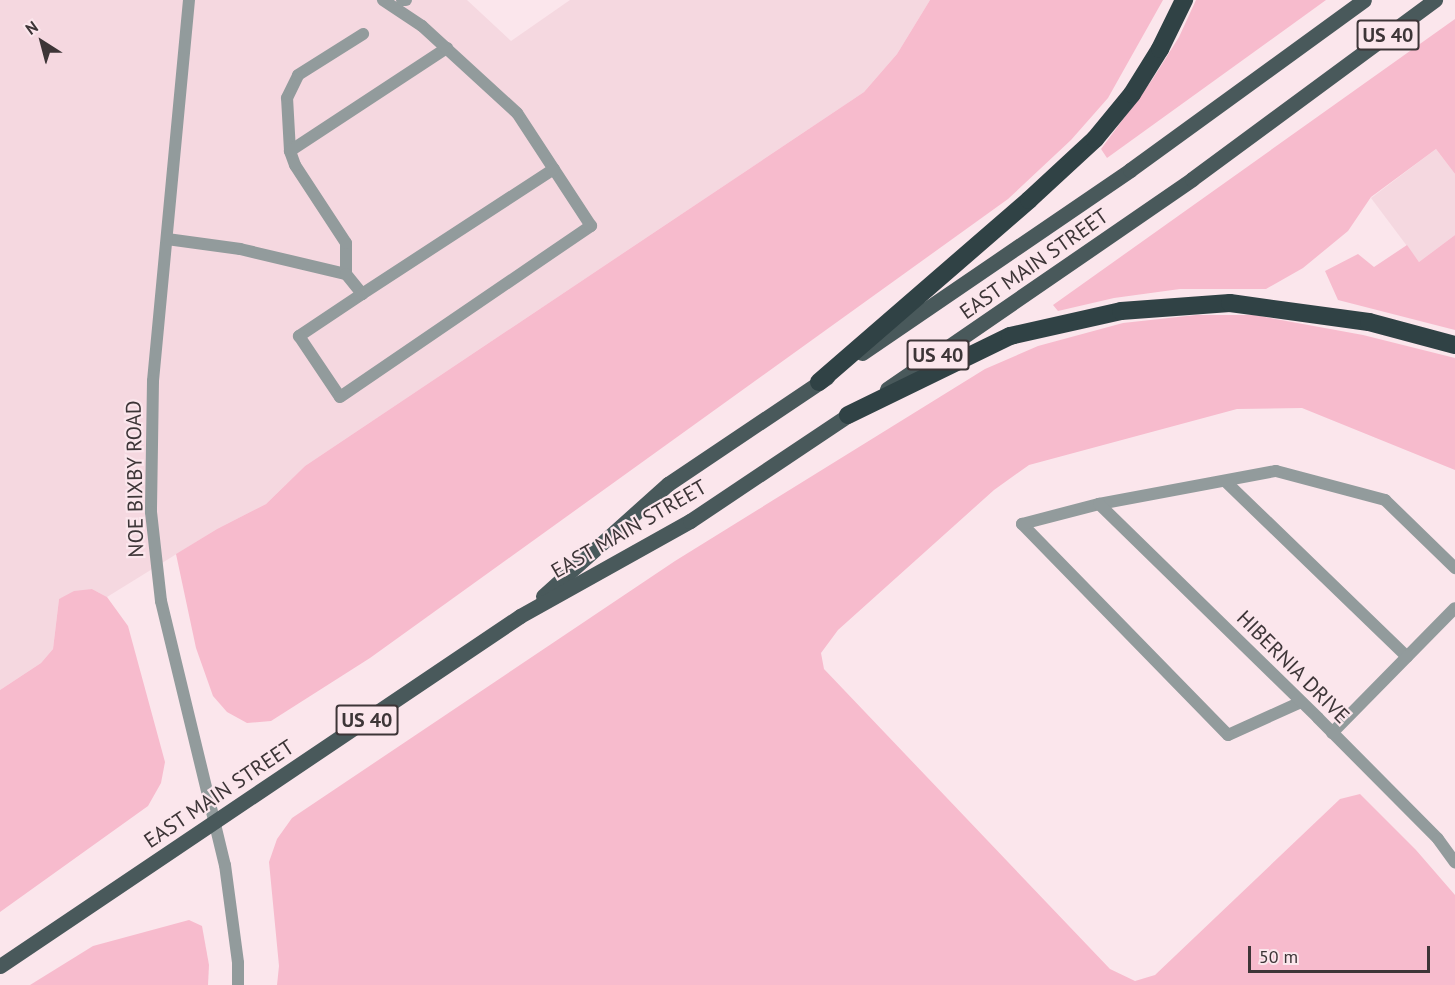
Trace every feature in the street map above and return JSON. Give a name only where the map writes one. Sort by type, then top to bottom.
[{"type":"highway","points":[[819,382],[1029,200],[1095,139],[1132,94],[1160,49],[1184,0]]},
{"type":"highway","points":[[848,415],[1010,336],[1121,311],[1230,303],[1369,322],[1455,345]]},
{"type":"main road","name":"EAST MAIN STREET","points":[[520,616],[668,484],[1130,170],[1365,0]]},
{"type":"main road","name":"EAST MAIN STREET","points":[[0,966],[520,616],[690,521],[1021,299],[1182,186],[1435,0]]},
{"type":"street","name":"NOE BIXBY ROAD","points":[[189,0],[153,381],[151,512],[161,601],[225,865],[231,900],[238,985]]},
{"type":"street","points":[[383,0],[422,26],[517,112],[554,169],[591,226],[340,397],[299,336],[554,169]]},
{"type":"street","points":[[346,274],[346,243],[295,165],[290,151],[287,98],[298,75],[363,34]]},
{"type":"street","points":[[290,151],[447,48]]},
{"type":"street","points":[[167,239],[240,249],[346,274],[362,294]]},
{"type":"street","points":[[1301,702],[1228,735],[1022,524],[1099,504],[1276,471],[1385,500],[1455,568]]},
{"type":"street","points":[[1225,481],[1407,657]]},
{"type":"street","name":"HIBERNIA DRIVE","points":[[1099,504],[1438,839],[1455,862]]},
{"type":"street","points":[[1332,733],[1455,608]]},
{"type":"shaded area","points":[[0,0],[467,0],[511,41],[570,0],[930,0],[897,54],[864,92],[305,466],[266,504],[217,529],[107,597],[92,589],[59,599],[53,649],[41,663],[0,690]]},
{"type":"shaded area","points":[[930,0],[1163,0],[1108,98],[1071,140],[1008,199],[370,658],[271,721],[247,723],[227,712],[213,696],[196,648],[176,554],[217,529],[266,504],[305,466],[864,92],[897,54]]},
{"type":"shaded area","points":[[1196,0],[1326,0],[1107,158],[1101,149],[1152,80],[1179,37]]},
{"type":"shaded area","points":[[1455,19],[1455,174],[1436,149],[1371,197],[1348,231],[1303,268],[1266,289],[1180,289],[1114,298],[1058,311],[1053,305]]},
{"type":"shaded area","points":[[1436,149],[1455,174],[1455,235],[1419,262],[1371,198]]},
{"type":"shaded area","points":[[1455,235],[1455,330],[1338,300],[1325,271],[1358,254],[1374,267],[1407,245],[1419,262]]},
{"type":"shaded area","points":[[1196,315],[1254,315],[1363,335],[1455,358],[1455,470],[1302,408],[1237,409],[1029,465],[994,490],[838,630],[821,653],[824,669],[1110,969],[1135,981],[1155,975],[1340,799],[1360,794],[1416,850],[1455,895],[1455,985],[277,985],[279,966],[269,862],[277,839],[292,818],[675,561],[985,369],[1038,346],[1123,323]]},
{"type":"shaded area","points":[[92,589],[107,597],[128,626],[165,762],[161,783],[148,806],[0,912],[0,690],[41,663],[53,649],[59,599],[74,591]]},
{"type":"shaded area","points":[[189,920],[202,926],[209,965],[208,985],[30,985],[93,946]]}]
